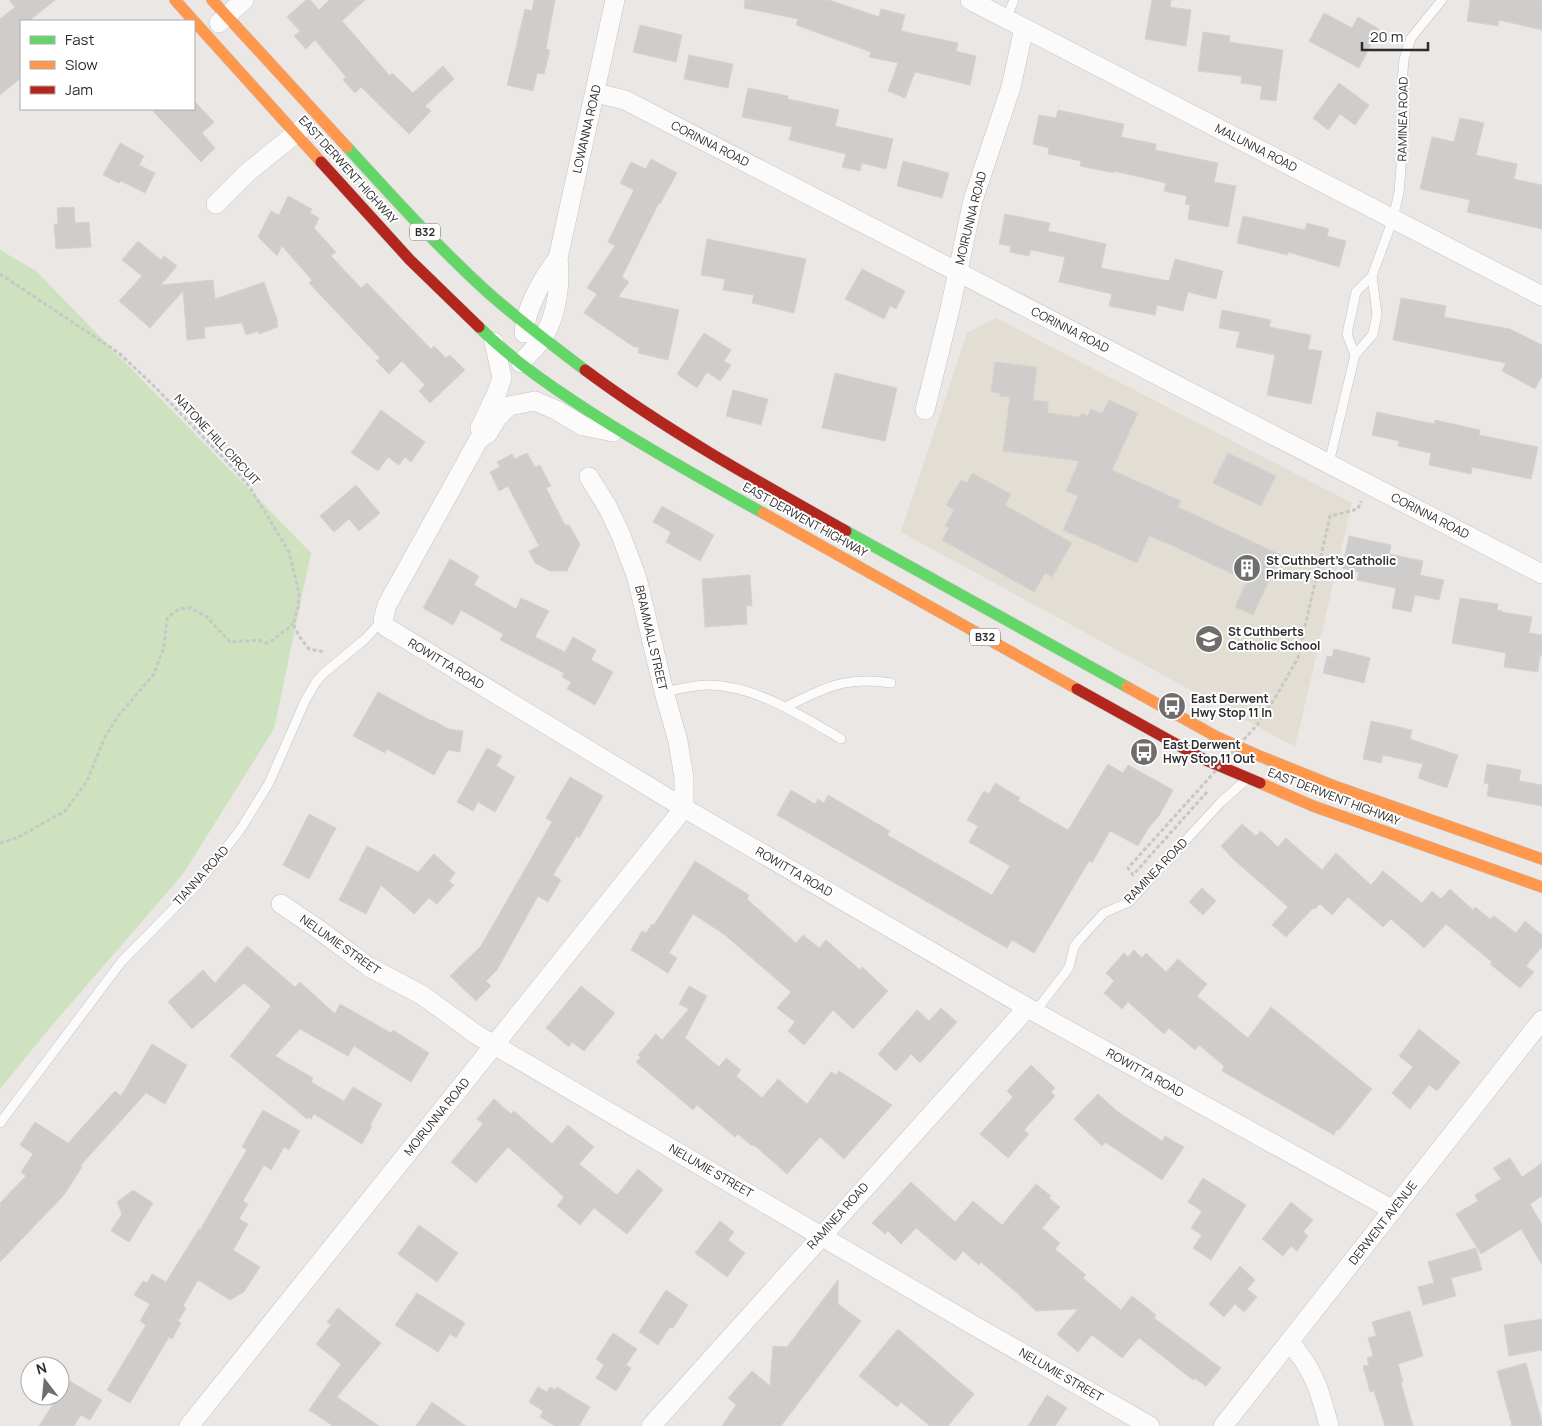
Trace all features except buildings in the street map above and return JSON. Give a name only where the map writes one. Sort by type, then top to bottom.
[{"type":"main road","name":"EAST DERWENT HIGHWAY","points":[[176,0],[194,20]]},
{"type":"main road","name":"EAST DERWENT HIGHWAY","points":[[212,0],[430,237],[485,290],[587,372],[667,426],[748,476],[1208,733],[1268,761],[1326,784],[1542,859]]},
{"type":"main road","name":"EAST DERWENT HIGHWAY","points":[[195,22],[410,260],[494,342],[556,390],[626,435],[1203,759],[1313,806],[1542,887]]},
{"type":"street","points":[[206,34],[244,0]]},
{"type":"street","name":"LOWANNA ROAD","points":[[521,363],[543,338],[551,323],[560,275],[558,258],[579,158],[596,93],[615,0]]},
{"type":"street","name":"MALUNNA ROAD","points":[[970,0],[1542,296]]},
{"type":"street","name":"MOIRUNNA ROAD","points":[[925,410],[973,200],[1010,87],[1024,28]]},
{"type":"street","name":"CORINNA ROAD","points":[[596,93],[625,100],[1542,574]]},
{"type":"street","points":[[216,204],[248,174],[317,116]]},
{"type":"street","name":"LOWANNA ROAD","points":[[521,363],[524,323],[543,278],[558,258]]},
{"type":"street","points":[[479,439],[479,430],[502,378],[494,342]]},
{"type":"street","points":[[383,620],[387,605],[479,439],[488,433],[509,406],[535,401],[556,410],[583,426],[626,435]]},
{"type":"street","name":"BRAMMALL STREET","points":[[589,477],[607,506],[629,555],[645,609],[682,761],[684,808]]},
{"type":"street","name":"ROWITTA ROAD","points":[[383,620],[386,627],[684,808],[1031,1010],[1393,1210]]},
{"type":"street","name":"MOIRUNNA ROAD","points":[[189,1426],[684,808]]},
{"type":"street","name":"NELUMIE STREET","points":[[280,904],[318,929],[369,967],[422,995],[462,1025],[820,1236],[1150,1426]]},
{"type":"street","name":"RAMINEA ROAD","points":[[651,1426],[820,1236],[1031,1010]]},
{"type":"street","name":"DERWENT AVENUE","points":[[1223,1426],[1542,1020]]},
{"type":"street","points":[[1290,1342],[1302,1356],[1312,1373],[1329,1426]]},
{"type":"lane","points":[[1006,19],[1014,0]]},
{"type":"lane","name":"RAMINEA ROAD","points":[[1355,355],[1347,334],[1356,292],[1372,276],[1393,219],[1400,192],[1403,157],[1404,120],[1402,84],[1404,59],[1411,38],[1442,0]]},
{"type":"lane","name":"RAMINEA ROAD","points":[[1330,463],[1355,355],[1373,334],[1377,314],[1372,276]]},
{"type":"lane","name":"TIANNA ROAD","points":[[0,1123],[122,961],[197,885],[240,830],[269,782],[311,689],[324,673],[365,639],[383,620]]},
{"type":"lane","points":[[786,707],[832,685],[865,680],[892,684]]},
{"type":"lane","points":[[664,692],[712,685],[743,691],[786,707],[841,739]]},
{"type":"lane","name":"RAMINEA ROAD","points":[[1031,1010],[1065,973],[1069,967],[1074,947],[1104,913],[1129,902],[1221,802],[1248,779]]},
{"type":"path","name":"NATONE HILL CIRCUIT","points":[[0,274],[118,353],[156,388],[236,471],[251,489],[290,552],[299,593],[298,608],[292,624]]},
{"type":"path","points":[[1207,792],[1133,874],[1128,868],[1258,725],[1275,698],[1298,658],[1330,516],[1358,509],[1368,484]]},
{"type":"path","points":[[0,843],[24,835],[65,811],[78,795],[87,781],[105,736],[118,716],[154,674],[164,648],[166,619],[173,612],[179,609],[190,608],[206,616],[230,642],[259,640],[266,643],[273,640],[292,624],[309,650],[326,652],[343,658]]},
{"type":"shaded area","name":"St Cuthberts Catholic School","points":[[996,318],[1352,503],[1295,747],[901,532],[967,333]]},
{"type":"green space","points":[[0,250],[36,271],[311,553],[274,729],[183,874],[49,1029],[0,1089]]},
{"type":"traffic: fast","points":[[347,147],[431,238],[484,289],[521,321],[585,370]]},
{"type":"traffic: fast","points":[[479,327],[521,364],[582,407],[618,430],[763,513]]},
{"type":"traffic: fast","points":[[846,531],[1127,687]]},
{"type":"traffic: slow","points":[[175,0],[193,20]]},
{"type":"traffic: slow","points":[[212,0],[347,147]]},
{"type":"traffic: slow","points":[[195,22],[321,162]]},
{"type":"traffic: slow","points":[[763,513],[1077,689]]},
{"type":"traffic: slow","points":[[1127,687],[1217,737],[1257,755],[1337,787],[1542,859]]},
{"type":"traffic: slow","points":[[1260,783],[1313,806],[1542,887]]},
{"type":"traffic: jam","points":[[321,162],[410,260],[479,327]]},
{"type":"traffic: jam","points":[[585,370],[680,435],[846,531]]},
{"type":"traffic: jam","points":[[1077,689],[1203,759],[1260,783]]},
{"type":"place","name":"St Cuthbert's Catholic Primary School","points":[[1247,568]]},
{"type":"place","name":"St Cuthberts Catholic School","points":[[1209,639]]},
{"type":"place","name":"East Derwent Hwy Stop 11 In","points":[[1172,706]]},
{"type":"place","name":"East Derwent Hwy Stop 11 Out","points":[[1144,752]]}]
